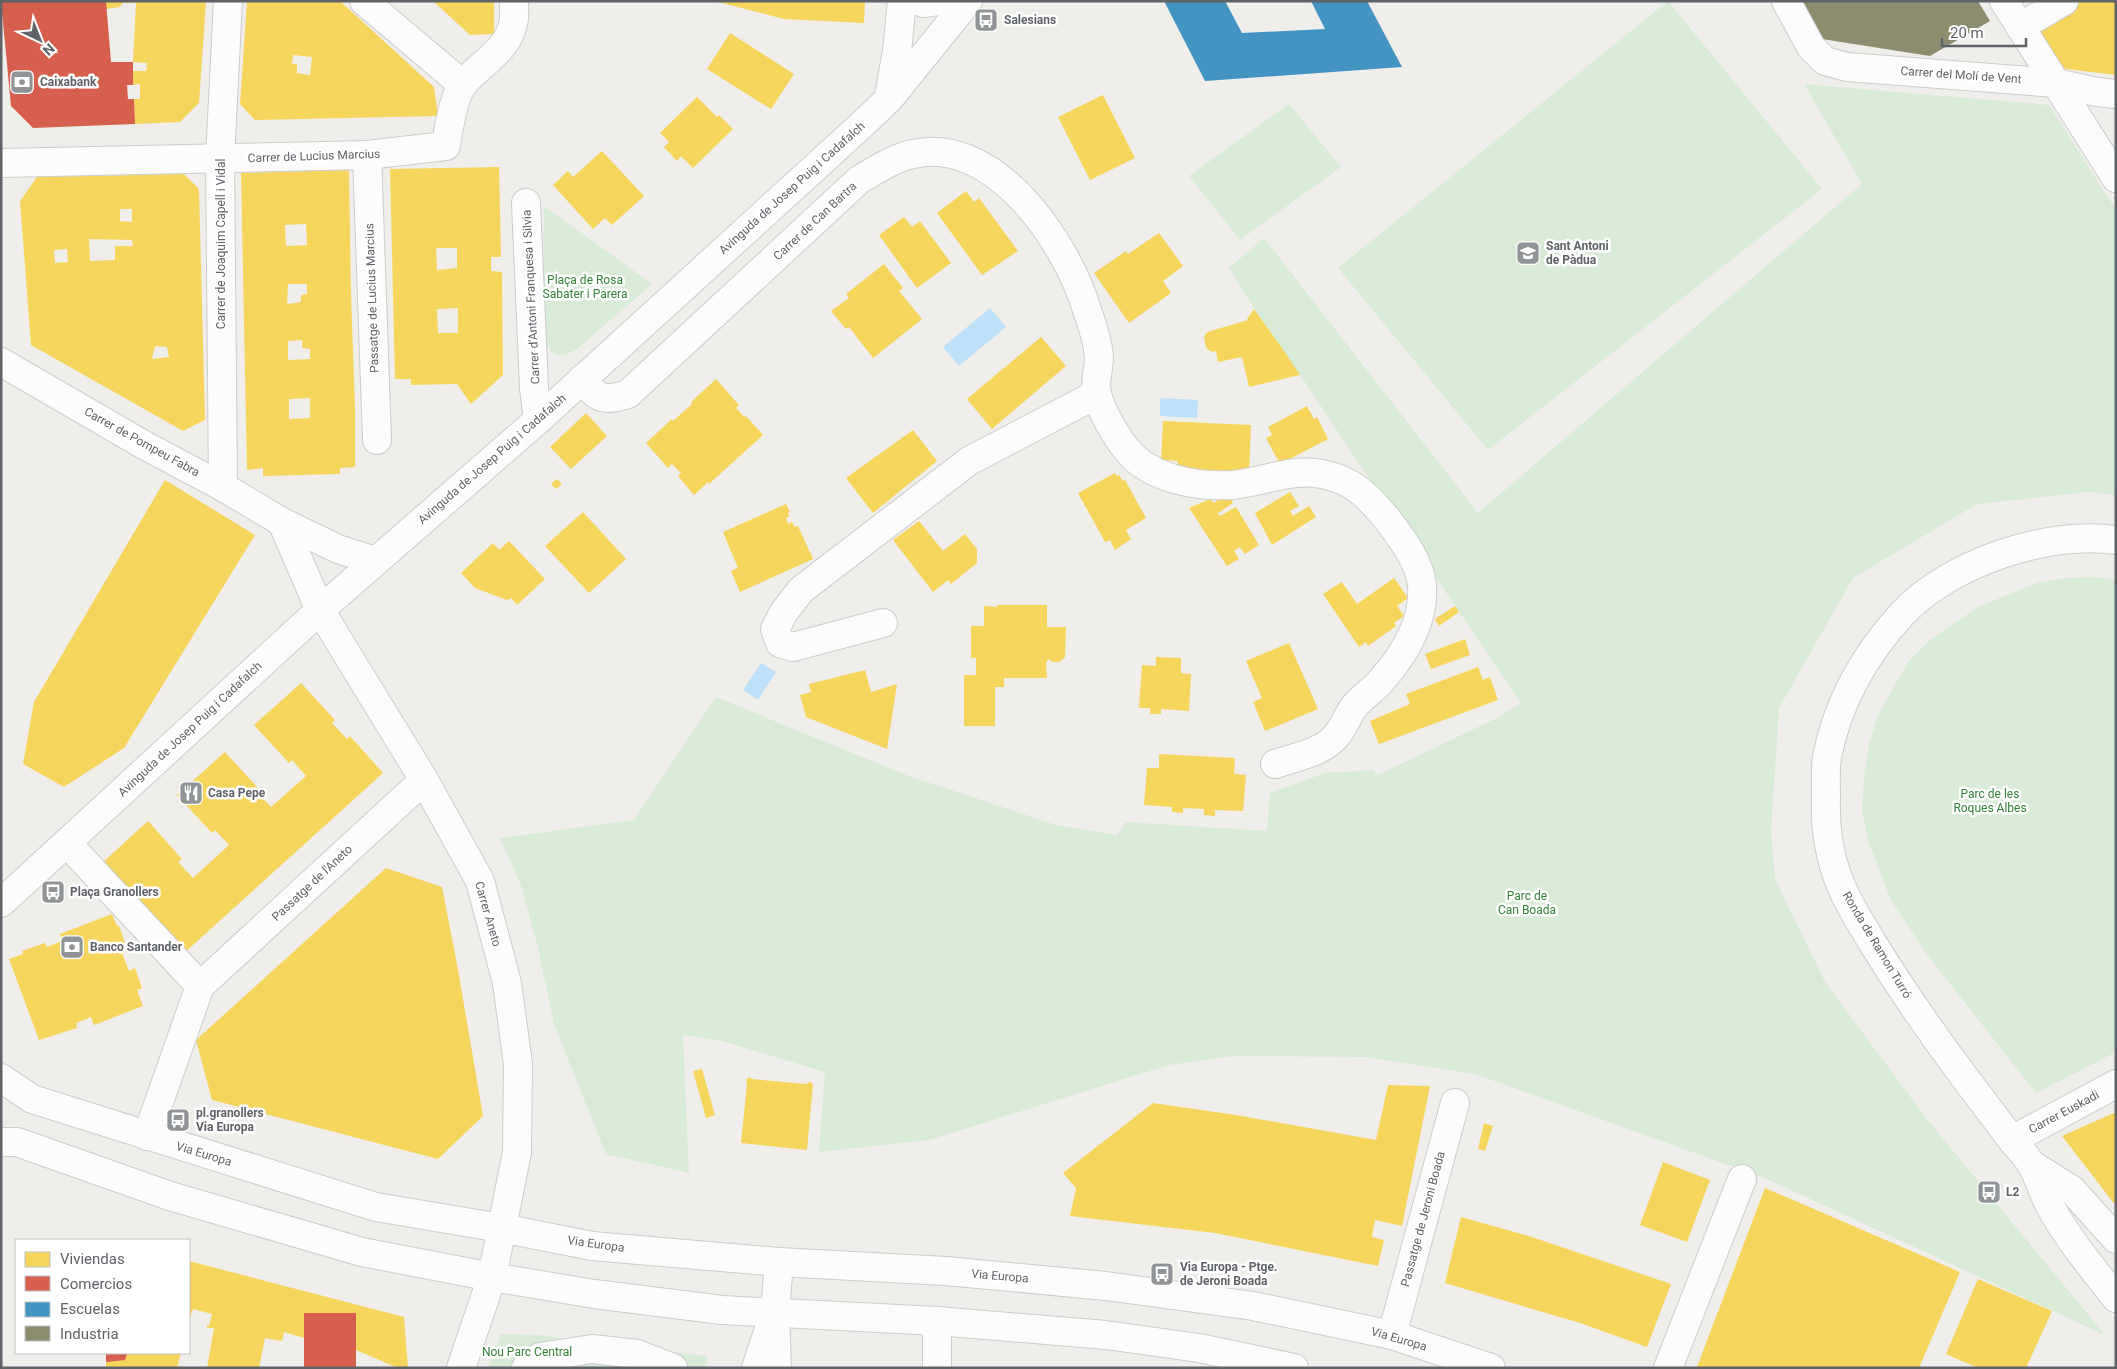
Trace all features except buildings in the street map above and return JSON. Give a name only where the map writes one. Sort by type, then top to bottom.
[{"type":"street","name":"Carrer de Joaquim Capell i Vidal","points":[[223,487],[220,159],[228,1]]},
{"type":"street","points":[[364,1],[462,84],[499,51],[508,38],[514,24],[514,1]]},
{"type":"street","points":[[889,99],[897,52],[902,1]]},
{"type":"street","points":[[919,1],[923,3],[938,1]]},
{"type":"street","name":"Avinguda de Josep Puig i Cadafalch","points":[[1,903],[320,610],[538,420],[889,99],[968,1]]},
{"type":"street","name":"Carrer del Molí de Vent","points":[[1786,1],[1811,47],[1825,61],[1847,67],[2056,83],[2116,94]]},
{"type":"street","points":[[2004,1],[2116,178]]},
{"type":"street","points":[[2020,26],[2064,1]]},
{"type":"street","name":"Carrer de Lucius Marcius","points":[[1,163],[367,155],[446,146],[450,122],[462,84]]},
{"type":"street","name":"Carrer de Can Bartra","points":[[582,379],[593,393],[612,400],[628,394],[859,180],[889,163],[913,154],[936,152],[964,157],[986,168],[1011,189],[1041,219],[1065,260],[1087,308],[1099,356],[1097,394],[1117,436],[1129,453],[1143,466],[1169,478],[1231,485],[1291,474],[1320,474],[1336,478],[1367,495],[1396,531],[1412,555],[1422,584],[1419,610],[1411,638],[1397,663],[1377,686],[1354,706],[1336,737],[1320,749],[1275,764]]},
{"type":"street","name":"Passatge de Lucius Marcius","points":[[367,155],[377,440]]},
{"type":"street","name":"Carrer d'Antoni Franquesa i Silvia","points":[[526,203],[534,388],[538,420]]},
{"type":"street","name":"Carrer de Pompeu Fabra","points":[[1,362],[144,446],[223,487],[282,522],[338,549],[375,561]]},
{"type":"street","points":[[883,623],[794,647],[780,643],[774,630],[784,612],[801,590],[969,461],[1097,394]]},
{"type":"street","points":[[282,522],[320,610]]},
{"type":"street","name":"Ronda de Ramon Turró","points":[[2116,540],[2080,539],[2028,547],[1958,573],[1934,586],[1906,610],[1880,638],[1861,665],[1835,724],[1826,759],[1825,814],[1829,849],[1840,883],[1852,908],[1910,1002],[2031,1164],[2050,1207],[2076,1247],[2116,1298]]},
{"type":"street","name":"Carrer Aneto","points":[[320,610],[424,780],[480,881],[507,983],[518,1064],[517,1152],[502,1228]]},
{"type":"street","name":"Passatge de l'Aneto","points":[[147,1136],[200,986],[424,780]]},
{"type":"street","points":[[67,843],[200,986]]},
{"type":"street","name":"Via Europa","points":[[1,1078],[32,1099],[376,1207],[502,1228],[592,1246],[779,1262],[946,1271],[1106,1286],[1253,1306],[1392,1335],[1490,1368]]},
{"type":"street","name":"Carrer Euskadi","points":[[2012,1140],[2116,1084]]},
{"type":"street","name":"Passatge de Jeroni Boada","points":[[1392,1335],[1455,1103]]},
{"type":"street","points":[[1,1142],[17,1142],[170,1196],[362,1252],[492,1277],[594,1294],[722,1310],[937,1321],[1106,1335],[1199,1358],[1294,1368]]},
{"type":"street","name":"Ronda de Ramon Turró","points":[[2031,1164],[2072,1190],[2116,1239]]},
{"type":"street","points":[[1668,1368],[1742,1178]]},
{"type":"street","points":[[460,1368],[492,1277],[502,1228]]},
{"type":"street","points":[[777,1368],[775,1313],[779,1262]]},
{"type":"street","points":[[756,1368],[775,1313]]},
{"type":"street","points":[[937,1321],[937,1368]]},
{"type":"street","points":[[526,1368],[540,1357],[592,1349],[637,1354],[673,1368]]},
{"type":"green space","points":[[1668,1],[1822,189],[1488,450],[1338,268]]},
{"type":"green space","name":"Parc de Can Boada","points":[[1804,84],[2049,105],[2116,210],[2116,495],[2089,492],[1977,504],[1853,578],[1779,708],[1771,831],[1775,879],[1825,982],[1926,1118],[2105,1335],[1767,1179],[1475,1074],[1365,1057],[1233,1056],[1169,1065],[929,1140],[819,1152],[825,1072],[722,1041],[683,1035],[689,1173],[606,1154],[554,1024],[538,948],[521,885],[500,838],[634,820],[716,697],[906,775],[1056,825],[1117,835],[1126,822],[1267,831],[1270,793],[1325,773],[1373,770],[1378,775],[1499,717],[1521,703],[1229,268],[1264,238],[1478,513],[1862,184]]},
{"type":"green space","points":[[1289,104],[1341,167],[1240,240],[1189,176]]},
{"type":"green space","name":"Plaça de Rosa Sabater i Parera","points":[[544,206],[652,284],[577,349],[562,355],[556,355],[548,348],[543,326]]},
{"type":"green space","name":"Parc de les Roques Albes","points":[[2096,577],[2116,580],[2116,1052],[2036,1093],[1928,956],[1891,900],[1869,843],[1862,811],[1864,777],[1869,744],[1878,715],[1908,662],[1930,640],[1978,607],[2037,583],[2066,578]]},
{"type":"green space","name":"Nou Parc Central","points":[[501,1334],[537,1335],[707,1356],[707,1368],[488,1368]]},
{"type":"water","points":[[990,308],[1006,327],[959,366],[943,347]]},
{"type":"water","points":[[1160,398],[1198,400],[1197,418],[1160,416]]},
{"type":"water","points":[[761,663],[776,672],[758,700],[743,690]]},
{"type":"place","name":"Salesians","points":[[986,20]]},
{"type":"place","name":"Caixabank","points":[[22,82]]},
{"type":"place","name":"Sant Antoni de Pàdua","points":[[1528,253]]},
{"type":"place","name":"Casa Pepe","points":[[191,793]]},
{"type":"place","name":"Plaça Granollers","points":[[53,892]]},
{"type":"place","name":"Banco Santander","points":[[72,947]]},
{"type":"place","name":"pl.granollers Via Europa","points":[[178,1120]]},
{"type":"place","name":"L2","points":[[1989,1192]]},
{"type":"place","name":"Via Europa - Ptge. de Jeroni Boada","points":[[1162,1274]]}]
